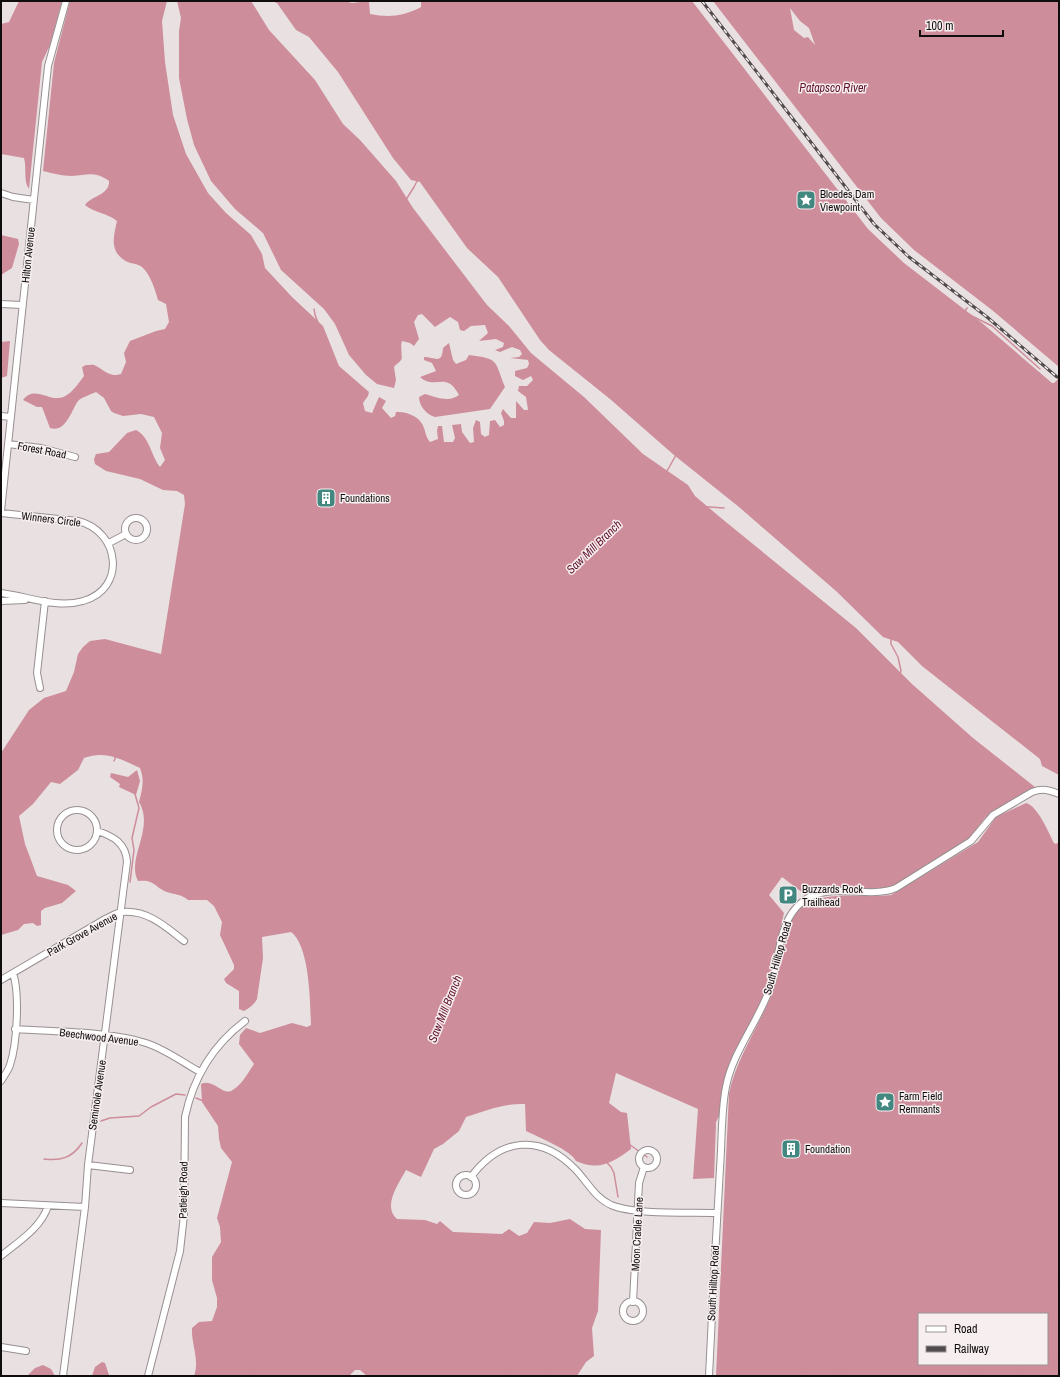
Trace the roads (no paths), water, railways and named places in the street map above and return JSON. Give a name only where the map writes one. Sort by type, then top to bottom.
[{"type":"street","name":"Hilton Avenue","points":[[1,511],[48,66],[66,1]]},
{"type":"street","points":[[1,193],[13,197],[34,200]]},
{"type":"street","points":[[1,304],[22,305]]},
{"type":"street","points":[[1,416],[11,416]]},
{"type":"street","name":"Forest Road","points":[[8,444],[41,448],[75,457]]},
{"type":"street","name":"Winners Circle","points":[[1,511],[83,522],[96,529],[109,543]]},
{"type":"street","points":[[1,593],[45,601],[78,602],[88,600],[100,592],[107,583],[112,569],[113,558],[109,543],[126,534]]},
{"type":"street","points":[[1,601],[28,599]]},
{"type":"street","points":[[40,688],[37,673],[45,601]]},
{"type":"street","name":"South Hilltop Road","points":[[709,1376],[717,1213],[726,1086],[737,1056],[767,996],[785,927],[795,909],[811,897],[830,892],[849,891],[875,893],[885,892],[896,888],[971,842],[993,815],[1032,792],[1039,789],[1047,789],[1059,794]]},
{"type":"street","points":[[72,811],[79,811],[91,816],[96,825],[97,832],[91,844],[83,849],[76,850],[64,845],[58,837],[57,830],[58,824],[64,816],[72,811]]},
{"type":"street","name":"Seminole Avenue","points":[[63,1376],[85,1207],[88,1165],[122,912],[127,862],[126,854],[118,841],[106,834],[97,832]]},
{"type":"street","name":"Park Grove Avenue","points":[[1,980],[105,919],[122,912],[143,915],[156,919],[184,941]]},
{"type":"street","points":[[1,1081],[12,1060],[17,996],[13,973]]},
{"type":"street","name":"Patleigh Road","points":[[148,1376],[180,1251],[184,1215],[184,1117],[191,1090],[200,1072],[218,1047],[245,1021]]},
{"type":"street","name":"Beechwood Avenue","points":[[15,1029],[105,1036],[150,1044],[162,1049],[200,1072]]},
{"type":"street","points":[[471,1177],[482,1163],[494,1153],[505,1148],[517,1145],[541,1147],[556,1153],[567,1161],[594,1193],[603,1200],[623,1209],[638,1211],[717,1213]]},
{"type":"street","points":[[88,1165],[130,1170]]},
{"type":"street","name":"Moon Cradle Lane","points":[[633,1302],[639,1183],[644,1167]]},
{"type":"street","points":[[1,1203],[85,1207]]},
{"type":"street","points":[[1,1256],[39,1224],[46,1214],[48,1206]]},
{"type":"street","points":[[1,1347],[26,1351]]},
{"type":"waterway","points":[[597,1],[629,1]]},
{"type":"waterway","points":[[583,12],[597,1]]},
{"type":"waterway","name":"Saw Mill Branch","points":[[648,1],[646,17],[649,80],[638,97],[614,123],[610,149],[617,159],[648,177],[653,186],[656,200],[661,212],[671,223],[683,232],[707,236],[715,241],[720,258],[713,309],[727,320],[736,336],[729,361],[681,414],[686,434],[680,448],[658,487],[637,576],[621,597],[612,637],[615,646],[614,656],[619,685],[629,706],[632,719],[642,739],[661,755],[669,769]]},
{"type":"waterway","points":[[803,8],[806,4],[814,5],[825,1]]},
{"type":"waterway","points":[[930,155],[942,146],[973,135],[977,130],[981,116],[986,114],[1005,120],[1012,118],[1013,106],[1023,81],[1045,55],[1059,12]]},
{"type":"waterway","points":[[930,155],[928,145],[937,120]]},
{"type":"waterway","points":[[362,235],[369,223],[381,219],[388,210],[396,210],[402,206],[417,181],[422,157],[439,146],[460,142],[485,133],[498,133],[505,136],[516,148],[533,151],[543,149],[572,137],[610,135]]},
{"type":"waterway","points":[[603,177],[610,171],[616,160]]},
{"type":"waterway","points":[[910,171],[925,161]]},
{"type":"waterway","points":[[616,210],[617,188],[627,167]]},
{"type":"waterway","points":[[314,298],[315,290],[321,274],[325,247],[351,222],[369,223]]},
{"type":"waterway","points":[[600,322],[607,302],[619,289],[628,262],[646,256],[656,248],[669,243],[670,222]]},
{"type":"waterway","points":[[987,275],[998,262],[1000,250]]},
{"type":"waterway","points":[[976,295],[984,281]]},
{"type":"waterway","points":[[934,663],[923,651],[920,623],[924,601],[935,570],[947,562],[961,524],[956,511],[961,493],[949,463],[963,445],[947,414],[935,381],[941,359],[950,346],[967,308]]},
{"type":"waterway","points":[[314,309],[316,318],[321,328],[318,344]]},
{"type":"waterway","points":[[964,312],[992,326],[1040,369]]},
{"type":"waterway","points":[[879,318],[904,329],[916,338],[927,339],[936,337],[942,342],[953,339]]},
{"type":"waterway","points":[[833,423],[846,413],[867,408],[875,399],[934,381]]},
{"type":"waterway","points":[[858,485],[897,496],[903,493],[921,494],[938,500],[947,498],[958,484]]},
{"type":"waterway","points":[[658,487],[682,503],[695,506],[724,508]]},
{"type":"waterway","name":"Saw Mill Branch","points":[[254,1376],[254,1368],[260,1363],[268,1342],[275,1330],[292,1311],[305,1291],[302,1280],[303,1275],[306,1274],[317,1257],[336,1247],[339,1235],[350,1226],[356,1217],[356,1199],[360,1195],[357,1184],[361,1172],[385,1153],[406,1102],[422,1079],[441,1046],[452,1011],[467,976],[475,968],[479,956],[485,949],[503,939],[508,926],[518,912],[524,896],[524,885],[518,859],[513,851],[509,835],[511,828],[529,806],[524,774],[526,763],[531,756],[565,727],[572,714],[573,707],[571,699],[555,689],[548,672],[549,665],[560,645],[565,590],[580,571],[601,556],[634,520],[654,504]]},
{"type":"waterway","points":[[961,529],[977,530],[999,535],[1029,548],[1035,559],[1038,582],[1046,593]]},
{"type":"waterway","points":[[881,557],[898,568],[896,574],[899,577],[909,575],[931,565],[935,570]]},
{"type":"waterway","points":[[520,584],[537,588],[554,588],[558,589],[564,594]]},
{"type":"waterway","points":[[1,802],[12,798],[29,779],[40,757],[50,756],[68,747],[93,711],[111,701],[129,695],[131,676],[136,670],[156,667],[179,674],[219,678],[233,676],[274,659],[305,639],[320,621],[330,620],[341,611],[363,600],[418,615],[443,608],[470,606],[516,617],[526,613],[532,604],[532,587]]},
{"type":"waterway","points":[[843,837],[847,821],[847,803],[853,791],[867,779],[876,760],[878,742],[884,726],[881,712],[891,701],[893,687],[899,678],[901,671],[898,657],[891,644],[891,631],[902,613],[917,607],[924,601]]},
{"type":"waterway","points":[[190,898],[197,866],[204,863],[209,858],[232,823],[274,817],[280,815],[284,809],[305,747],[313,701],[308,637]]},
{"type":"waterway","points":[[114,761],[125,734],[125,724],[137,707],[136,689],[158,667]]},
{"type":"waterway","points":[[836,723],[848,722],[855,726],[858,721],[881,713]]},
{"type":"waterway","points":[[130,882],[134,850],[132,838],[139,808],[135,794]]},
{"type":"waterway","points":[[513,851],[524,847],[537,852],[548,850],[556,854],[576,856],[593,863],[599,861],[619,844],[633,847],[652,836],[662,826]]},
{"type":"waterway","points":[[518,859],[527,864],[550,868],[574,867]]},
{"type":"waterway","points":[[593,863],[595,866],[592,877],[605,892],[612,904],[612,908],[617,912],[634,915],[654,909],[660,913],[679,917],[699,934],[720,943]]},
{"type":"waterway","points":[[949,908],[975,935],[997,954],[1023,968],[1038,986],[1059,1000]]},
{"type":"waterway","points":[[621,912],[629,934],[641,978],[656,996]]},
{"type":"waterway","points":[[438,1053],[451,1032],[476,1007],[485,991],[494,968],[495,944]]},
{"type":"waterway","points":[[474,1009],[485,1020],[507,1031],[518,1039],[536,1056],[542,1066],[548,1089],[542,1115]]},
{"type":"waterway","points":[[537,1055],[549,1058],[574,1051],[592,1053],[603,1045],[617,1042],[653,1060],[678,1078],[693,1096],[707,1106],[715,1128]]},
{"type":"waterway","points":[[542,1064],[583,1079]]},
{"type":"waterway","points":[[872,1127],[895,1117],[908,1105],[940,1089],[950,1081],[961,1081],[1007,1068],[1021,1073],[1036,1069],[1040,1077],[1046,1078],[1059,1069]]},
{"type":"waterway","points":[[545,1075],[572,1094],[592,1122],[626,1142],[647,1157]]},
{"type":"waterway","points":[[196,1098],[211,1104],[246,1106],[266,1115],[298,1119],[332,1137],[347,1136],[372,1145],[390,1124],[397,1101],[406,1094],[412,1093]]},
{"type":"waterway","points":[[101,1121],[110,1118],[139,1116],[151,1107],[176,1094],[185,1095]]},
{"type":"waterway","points":[[587,1117],[598,1153],[611,1167],[614,1173],[618,1197]]},
{"type":"waterway","points":[[332,1137],[331,1151],[334,1155],[361,1172]]},
{"type":"waterway","points":[[44,1159],[61,1159],[66,1157],[74,1152],[82,1143]]},
{"type":"waterway","points":[[1016,1211],[1034,1236],[1048,1268],[1059,1284]]},
{"type":"waterway","points":[[350,1226],[350,1230],[372,1255],[379,1258],[394,1276],[413,1291],[451,1297]]},
{"type":"waterway","points":[[367,1248],[422,1245],[433,1255],[437,1265],[443,1267],[480,1254]]},
{"type":"waterway","points":[[376,1256],[381,1256],[442,1294],[460,1302]]},
{"type":"waterway","points":[[506,1376],[512,1360],[514,1346],[523,1340],[527,1329],[523,1326],[517,1328],[513,1325],[513,1306],[506,1302],[488,1286],[488,1260],[486,1256],[526,1267],[533,1278],[540,1282],[545,1307],[560,1322],[559,1331],[556,1338],[560,1350],[560,1356],[556,1363],[550,1368],[546,1376]]},
{"type":"waterway","points":[[805,1368],[813,1365],[818,1360],[825,1347],[845,1337],[852,1318],[918,1285],[927,1285],[931,1295]]},
{"type":"waterway","points":[[835,1376],[846,1363],[862,1335],[880,1328],[915,1302],[946,1294],[950,1306],[955,1313]]},
{"type":"waterway","points":[[1048,1353],[1051,1355],[1059,1356]]},
{"type":"waterway","points":[[969,1365],[977,1376]]},
{"type":"waterway","points":[[1017,1376],[1022,1365]]},
{"type":"railway","points":[[702,1],[874,224],[909,257],[987,317],[1057,377]]},
{"type":"place","name":"Bloedes Dam Viewpoint","points":[[806,200]]},
{"type":"place","name":"Foundations","points":[[326,498]]},
{"type":"place","name":"Buzzards Rock Trailhead","points":[[788,895]]},
{"type":"place","name":"Farm Field Remnants","points":[[885,1102]]},
{"type":"place","name":"Foundation","points":[[791,1149]]},
{"type":"water label","name":"Patapsco River","points":[[833,88]]}]
